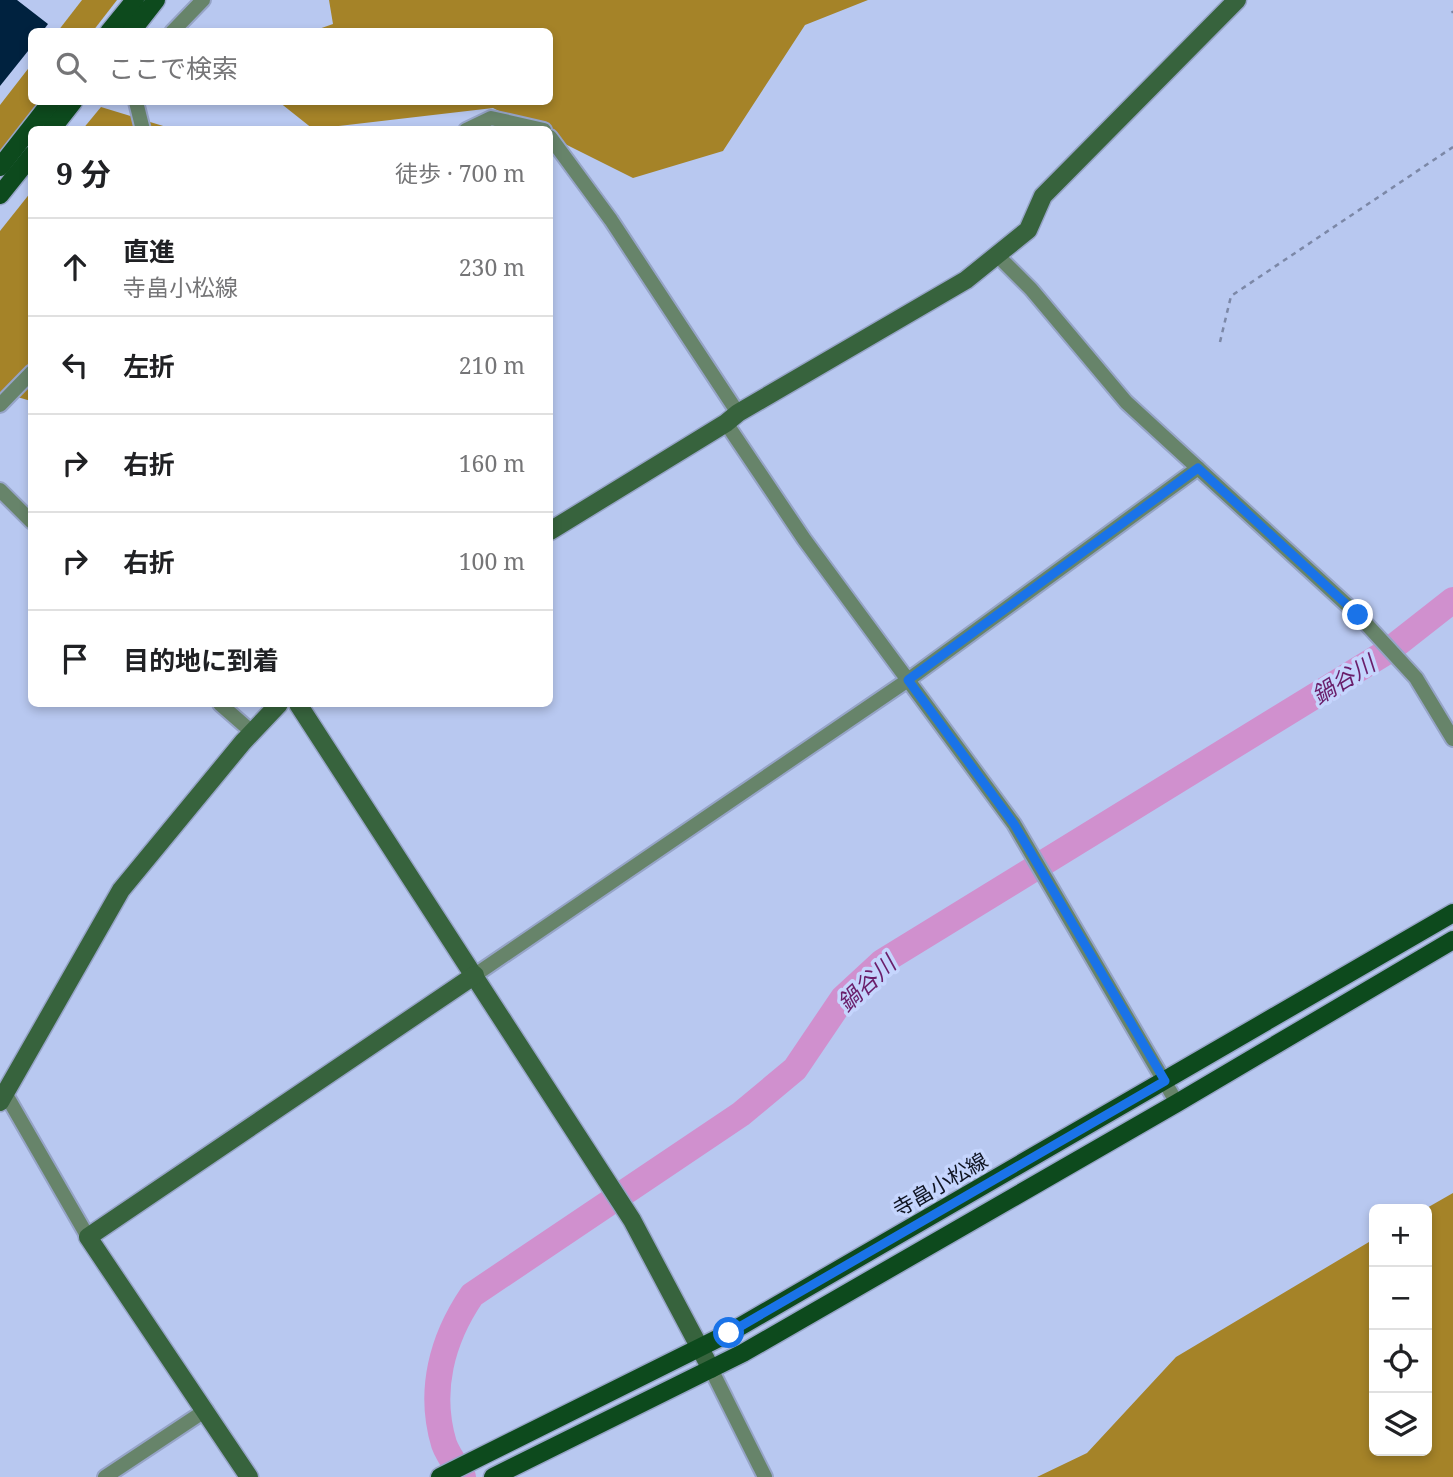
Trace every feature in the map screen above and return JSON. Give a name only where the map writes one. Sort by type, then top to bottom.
[{"type":"main road","points":[[112,28],[135,0]]},
{"type":"main road","points":[[134,28],[156,0]]},
{"type":"main road","points":[[32,126],[49,105]]},
{"type":"main road","points":[[54,126],[72,105]]},
{"type":"main road","points":[[0,167],[28,131]]},
{"type":"main road","points":[[0,195],[28,160]]},
{"type":"main road","name":"寺畠小松線","points":[[440,1477],[700,1347],[1453,913]]},
{"type":"main road","points":[[493,1477],[711,1369],[1177,1103],[1453,940]]},
{"type":"street","points":[[176,28],[203,0]]},
{"type":"street","points":[[553,529],[732,418],[965,280],[998,256],[1028,230],[1043,196],[1237,0]]},
{"type":"street","points":[[137,105],[142,126]]},
{"type":"street","points":[[474,126],[491,118],[526,126]]},
{"type":"street","points":[[553,141],[611,220],[804,539],[1014,824],[1067,910],[1177,1103]]},
{"type":"street","points":[[998,256],[1031,289],[1126,402],[1358,615],[1416,678],[1453,739]]},
{"type":"street","points":[[0,405],[28,376]]},
{"type":"street","points":[[88,1237],[908,680],[1198,468]]},
{"type":"street","points":[[0,490],[28,518]]},
{"type":"street","points":[[223,707],[252,732]]},
{"type":"street","points":[[249,1477],[88,1237],[3,1097],[121,890],[252,732],[276,707]]},
{"type":"street","points":[[300,707],[632,1220],[765,1477]]},
{"type":"street","points":[[105,1477],[206,1410]]},
{"type":"path","points":[[1220,342],[1231,296],[1453,146]]},
{"type":"shaded area","points":[[82,0],[117,0],[95,28],[60,28]]},
{"type":"shaded area","points":[[329,0],[868,0],[805,25],[723,151],[633,178],[553,138],[553,126],[529,126],[493,108],[339,126],[309,126],[283,105],[553,105],[553,28],[322,28],[333,24]]},
{"type":"shaded area","points":[[28,69],[28,105],[37,105],[0,152],[0,105]]},
{"type":"shaded area","points":[[101,107],[163,126],[85,126]]},
{"type":"shaded area","points":[[28,196],[28,400],[0,392],[0,231]]},
{"type":"shaded area","points":[[1453,1193],[1453,1477],[1037,1477],[1087,1453],[1176,1357],[1369,1242],[1369,1456],[1432,1456],[1432,1205]]},
{"type":"building","points":[[0,0],[17,0],[48,24],[45,28],[28,28],[28,51],[0,86]]},
{"type":"waterway","name":"鍋谷川","points":[[463,1477],[444,1444],[437,1405],[438,1385],[446,1348],[472,1295],[741,1114],[795,1069],[843,998],[882,962],[1388,651],[1453,600]]},
{"type":"route","points":[[729,1333],[1165,1081],[1067,910],[1014,824],[955,748],[908,680],[1198,468],[1358,615]]}]
